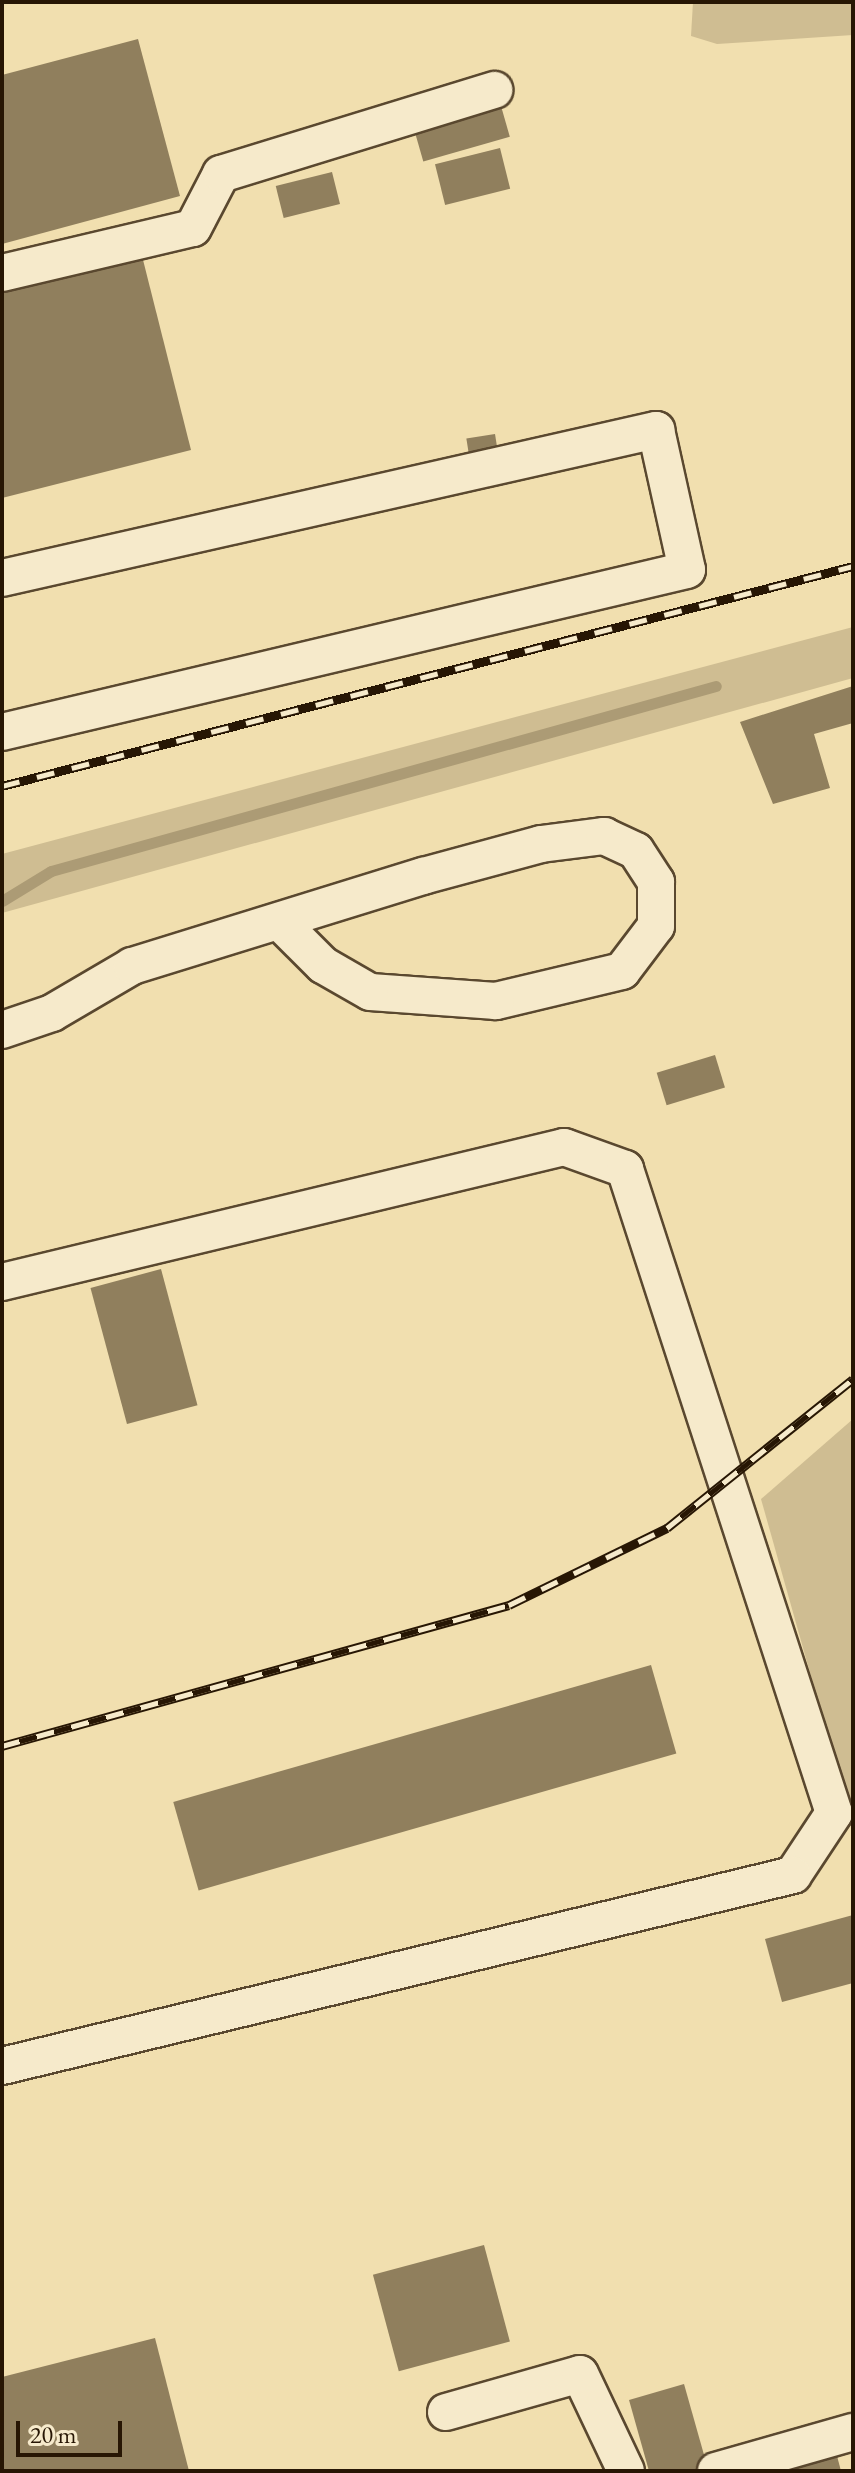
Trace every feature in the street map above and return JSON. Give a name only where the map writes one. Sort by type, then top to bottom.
[{"type":"lane","points":[[2,273],[193,228],[221,174],[494,90]]},
{"type":"lane","points":[[2,578],[656,430],[687,570],[2,732]]},
{"type":"lane","points":[[2,1030],[52,1013],[132,966],[279,921],[541,844],[604,836],[636,851],[656,882],[656,926],[622,971],[496,1001],[370,992],[323,965],[279,921]]},
{"type":"lane","points":[[2,1282],[564,1147],[625,1169],[834,1813],[793,1875],[2,2066]]},
{"type":"lane","points":[[446,2412],[580,2374],[626,2471]]},
{"type":"lane","points":[[716,2471],[853,2432]]},
{"type":"shaded area","points":[[693,2],[853,2],[853,35],[717,44],[691,36]]},
{"type":"shaded area","points":[[853,627],[853,678],[2,913],[2,854]]},
{"type":"shaded area","points":[[853,1419],[853,1825],[761,1499]]},
{"type":"building","points":[[138,39],[180,196],[2,244],[2,75]]},
{"type":"building","points":[[501,106],[510,137],[423,162],[414,131]]},
{"type":"building","points":[[500,148],[510,189],[445,205],[435,164]]},
{"type":"building","points":[[332,172],[340,204],[284,218],[276,186]]},
{"type":"building","points":[[140,248],[191,450],[2,498],[2,283]]},
{"type":"building","points":[[495,434],[498,452],[469,456],[466,439]]},
{"type":"building","points":[[853,686],[853,723],[814,734],[830,788],[773,804],[740,722]]},
{"type":"building","points":[[715,1055],[725,1088],[667,1105],[657,1073]]},
{"type":"building","points":[[161,1269],[197,1405],[127,1424],[90,1288]]},
{"type":"building","points":[[651,1665],[676,1753],[199,1890],[173,1802]]},
{"type":"building","points":[[853,1915],[853,1983],[782,2002],[765,1939]]},
{"type":"building","points":[[484,2245],[510,2342],[399,2371],[373,2275]]},
{"type":"building","points":[[155,2338],[189,2471],[2,2471],[2,2377]]},
{"type":"building","points":[[684,2384],[708,2469],[649,2471],[629,2400]]},
{"type":"building","points":[[837,2456],[841,2471],[782,2471],[782,2470]]},
{"type":"waterway","points":[[2,901],[51,871],[716,686]]},
{"type":"railway","points":[[2,786],[853,566]]},
{"type":"railway","points":[[2,1746],[509,1605],[667,1528],[853,1379]]}]
